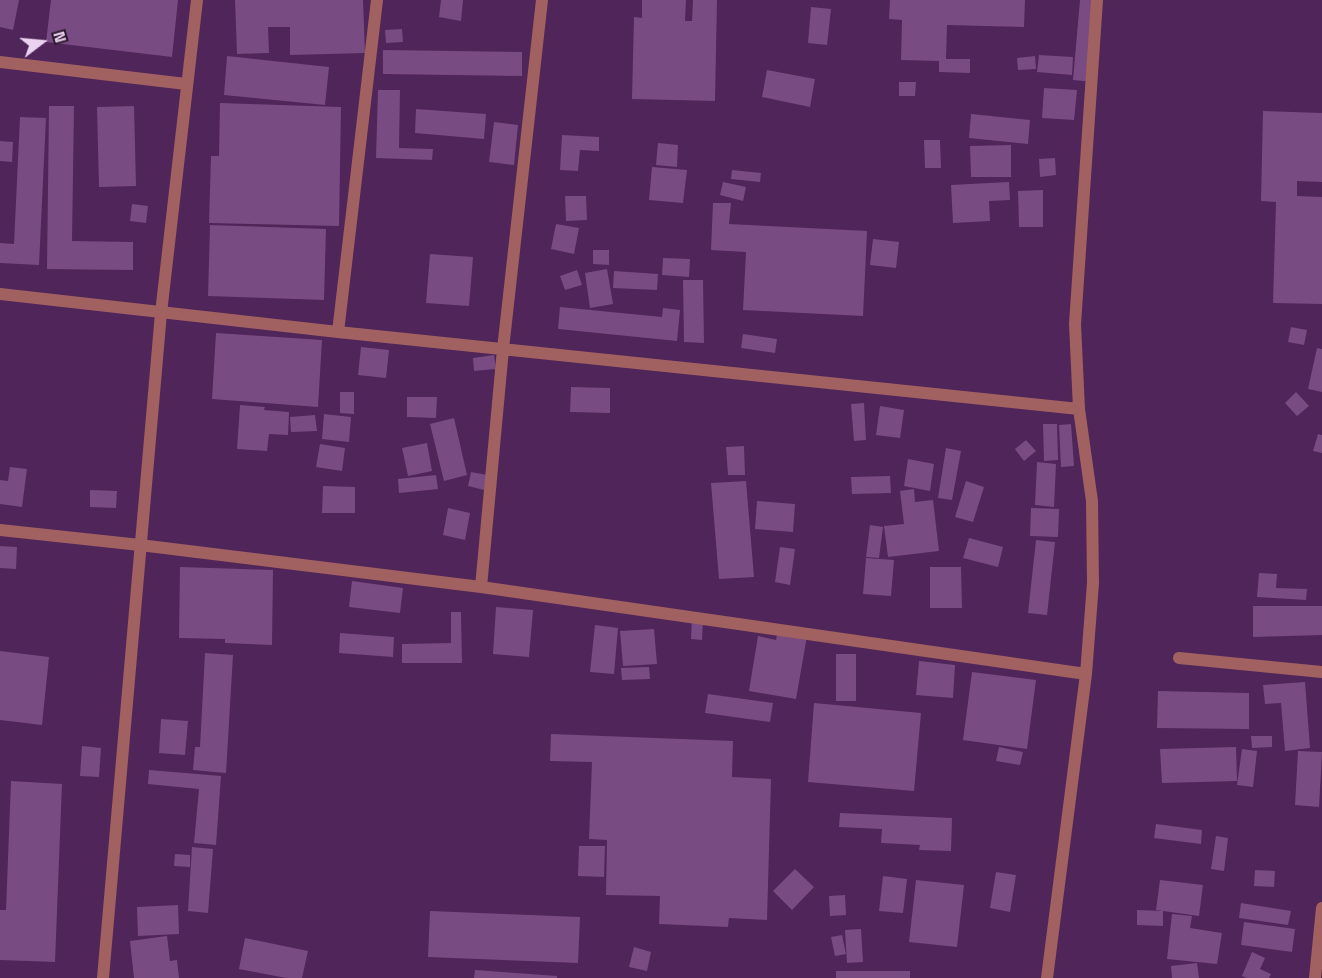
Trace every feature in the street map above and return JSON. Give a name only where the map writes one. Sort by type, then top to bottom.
[{"type":"street","points":[[102,978],[161,313],[196,0]]},
{"type":"street","points":[[338,332],[377,0]]},
{"type":"street","points":[[482,587],[503,349],[542,0]]},
{"type":"street","points":[[1047,978],[1086,674],[1093,583],[1092,501],[1079,409],[1075,324],[1097,0]]},
{"type":"street","points":[[0,62],[186,84]]},
{"type":"street","points":[[0,294],[338,332],[1079,409]]},
{"type":"street","points":[[0,530],[482,587],[1086,674]]},
{"type":"street","points":[[1179,658],[1322,672]]},
{"type":"street","points":[[1315,978],[1322,908]]},
{"type":"building","points":[[0,0],[19,0],[13,30],[0,27]]},
{"type":"building","points":[[51,0],[178,0],[172,57],[46,42]]},
{"type":"building","points":[[235,0],[363,0],[365,53],[290,55],[290,27],[268,27],[269,53],[237,54]]},
{"type":"building","points":[[441,0],[463,0],[461,21],[439,17]]},
{"type":"building","points":[[642,0],[686,0],[685,21],[692,21],[693,0],[717,0],[715,101],[632,99],[634,17],[642,18]]},
{"type":"building","points":[[890,0],[1025,0],[1024,27],[947,25],[946,59],[970,59],[970,73],[939,72],[939,61],[901,60],[902,20],[889,19]]},
{"type":"building","points":[[1080,0],[1100,0],[1093,82],[1073,80]]},
{"type":"building","points":[[811,7],[831,9],[827,45],[808,43]]},
{"type":"building","points":[[402,29],[403,42],[386,43],[385,30]]},
{"type":"building","points":[[383,50],[522,52],[522,76],[383,74]]},
{"type":"building","points":[[1039,55],[1073,57],[1072,75],[1037,72]]},
{"type":"building","points":[[227,56],[329,67],[325,105],[224,95]]},
{"type":"building","points":[[1035,56],[1036,69],[1018,70],[1017,58]]},
{"type":"building","points":[[767,70],[815,79],[810,107],[762,97]]},
{"type":"building","points":[[899,82],[916,82],[915,96],[899,96]]},
{"type":"building","points":[[1044,88],[1077,90],[1074,120],[1042,118]]},
{"type":"building","points":[[378,90],[400,90],[399,148],[433,149],[432,160],[376,158]]},
{"type":"building","points":[[220,103],[341,107],[339,226],[209,223],[211,156],[219,156]]},
{"type":"building","points":[[49,106],[74,106],[72,241],[133,242],[133,270],[47,269]]},
{"type":"building","points":[[134,106],[136,186],[99,187],[97,107]]},
{"type":"building","points":[[416,109],[486,114],[484,139],[415,133]]},
{"type":"building","points":[[1263,111],[1322,113],[1322,182],[1297,181],[1297,196],[1322,197],[1322,304],[1273,303],[1276,202],[1261,201]]},
{"type":"building","points":[[971,114],[1030,120],[1028,144],[969,138]]},
{"type":"building","points":[[20,117],[46,118],[39,265],[0,263],[0,243],[14,244]]},
{"type":"building","points":[[494,122],[518,125],[514,165],[489,162]]},
{"type":"building","points":[[562,135],[599,137],[599,151],[580,150],[578,171],[560,170]]},
{"type":"building","points":[[924,140],[940,140],[941,168],[925,168]]},
{"type":"building","points":[[0,141],[13,142],[12,162],[0,161]]},
{"type":"building","points":[[658,143],[678,145],[677,167],[656,165]]},
{"type":"building","points":[[1011,145],[1011,177],[971,177],[970,146]]},
{"type":"building","points":[[1055,158],[1056,175],[1040,177],[1039,159]]},
{"type":"building","points":[[652,167],[687,170],[683,203],[649,200]]},
{"type":"building","points":[[732,170],[761,173],[760,182],[731,179]]},
{"type":"building","points":[[723,182],[746,187],[743,201],[720,195]]},
{"type":"building","points":[[1009,182],[1010,200],[989,201],[990,221],[953,223],[951,185]]},
{"type":"building","points":[[1043,190],[1043,227],[1019,227],[1018,191]]},
{"type":"building","points":[[565,196],[586,196],[587,220],[566,221]]},
{"type":"building","points":[[713,203],[731,203],[729,224],[867,231],[863,316],[743,310],[746,252],[711,250]]},
{"type":"building","points":[[132,204],[148,206],[146,223],[130,221]]},
{"type":"building","points":[[556,224],[579,228],[574,254],[551,249]]},
{"type":"building","points":[[210,225],[326,229],[324,300],[208,296]]},
{"type":"building","points":[[873,239],[899,242],[896,268],[870,265]]},
{"type":"building","points":[[593,250],[609,250],[609,265],[593,264]]},
{"type":"building","points":[[430,254],[473,257],[469,306],[426,303]]},
{"type":"building","points":[[663,258],[690,259],[689,277],[662,275]]},
{"type":"building","points":[[607,269],[613,304],[590,308],[585,273]]},
{"type":"building","points":[[577,270],[582,285],[565,290],[560,276]]},
{"type":"building","points":[[614,271],[658,274],[657,290],[613,288]]},
{"type":"building","points":[[683,280],[703,280],[704,343],[684,342]]},
{"type":"building","points":[[560,307],[662,317],[663,308],[680,310],[677,341],[558,329]]},
{"type":"building","points":[[1291,327],[1307,330],[1304,345],[1288,342]]},
{"type":"building","points":[[216,333],[322,340],[318,407],[212,399]]},
{"type":"building","points":[[743,334],[777,339],[775,353],[741,348]]},
{"type":"building","points":[[361,347],[389,350],[386,378],[358,375]]},
{"type":"building","points":[[1317,348],[1322,349],[1322,392],[1308,389]]},
{"type":"building","points":[[494,355],[496,369],[474,371],[473,358]]},
{"type":"building","points":[[571,387],[610,388],[610,413],[570,412]]},
{"type":"building","points":[[340,392],[354,392],[354,414],[340,413]]},
{"type":"building","points":[[1296,392],[1309,406],[1297,416],[1285,403]]},
{"type":"building","points":[[407,397],[437,397],[436,418],[407,417]]},
{"type":"building","points":[[864,403],[866,440],[854,441],[851,404]]},
{"type":"building","points":[[240,405],[289,412],[288,435],[269,434],[267,451],[237,449]]},
{"type":"building","points":[[880,406],[904,410],[900,438],[876,435]]},
{"type":"building","points":[[324,414],[351,417],[349,442],[322,439]]},
{"type":"building","points":[[315,415],[317,431],[291,432],[290,417]]},
{"type":"building","points":[[454,418],[467,475],[444,481],[430,424]]},
{"type":"building","points":[[1043,424],[1057,424],[1058,460],[1044,461]]},
{"type":"building","points":[[1071,424],[1074,466],[1061,467],[1059,425]]},
{"type":"building","points":[[1318,434],[1322,435],[1322,453],[1313,451]]},
{"type":"building","points":[[1026,440],[1036,451],[1024,461],[1015,449]]},
{"type":"building","points":[[427,443],[432,471],[408,476],[402,448]]},
{"type":"building","points":[[320,444],[345,448],[342,471],[316,467]]},
{"type":"building","points":[[744,446],[745,475],[728,475],[726,447]]},
{"type":"building","points":[[946,448],[961,451],[952,500],[938,498]]},
{"type":"building","points":[[908,459],[934,464],[930,491],[904,486]]},
{"type":"building","points":[[1037,462],[1056,464],[1054,507],[1035,505]]},
{"type":"building","points":[[10,467],[27,469],[22,507],[0,504],[0,480],[8,481]]},
{"type":"building","points":[[471,472],[487,475],[484,490],[468,486]]},
{"type":"building","points":[[436,475],[438,489],[399,493],[398,479]]},
{"type":"building","points":[[890,476],[891,493],[852,494],[851,477]]},
{"type":"building","points":[[746,481],[754,577],[719,579],[711,483]]},
{"type":"building","points":[[966,481],[984,487],[973,522],[955,517]]},
{"type":"building","points":[[323,486],[355,487],[355,513],[322,513]]},
{"type":"building","points":[[914,489],[915,502],[933,500],[939,551],[888,557],[884,526],[904,524],[900,491]]},
{"type":"building","points":[[90,490],[117,491],[116,508],[90,507]]},
{"type":"building","points":[[757,501],[795,504],[793,532],[755,529]]},
{"type":"building","points":[[448,508],[470,513],[465,540],[443,535]]},
{"type":"building","points":[[1031,508],[1059,509],[1058,537],[1030,536]]},
{"type":"building","points":[[870,525],[883,527],[879,558],[866,557]]},
{"type":"building","points":[[969,538],[1003,547],[998,567],[963,558]]},
{"type":"building","points":[[1036,540],[1055,542],[1047,615],[1028,613]]},
{"type":"building","points":[[0,546],[17,547],[16,569],[0,568]]},
{"type":"building","points":[[780,547],[795,549],[790,585],[775,582]]},
{"type":"building","points":[[866,558],[894,560],[891,596],[863,594]]},
{"type":"building","points":[[180,567],[273,570],[272,645],[225,643],[225,639],[179,638]]},
{"type":"building","points":[[930,567],[961,567],[962,608],[930,608]]},
{"type":"building","points":[[1259,573],[1277,574],[1276,588],[1307,589],[1306,600],[1257,597]]},
{"type":"building","points":[[352,581],[403,588],[400,613],[349,607]]},
{"type":"building","points":[[1253,606],[1322,606],[1322,635],[1253,637]]},
{"type":"building","points":[[496,607],[533,610],[529,657],[493,654]]},
{"type":"building","points":[[451,612],[461,612],[462,663],[402,663],[402,644],[451,643]]},
{"type":"building","points":[[692,618],[703,619],[702,640],[691,639]]},
{"type":"building","points":[[595,625],[618,628],[614,674],[590,672]]},
{"type":"building","points":[[654,629],[657,664],[623,666],[620,631]]},
{"type":"building","points":[[778,630],[807,636],[796,699],[749,691],[758,636],[776,640]]},
{"type":"building","points":[[340,633],[394,637],[393,657],[339,653]]},
{"type":"building","points":[[0,651],[49,657],[42,725],[0,720]]},
{"type":"building","points":[[205,653],[233,655],[226,773],[193,770],[195,747],[200,747]]},
{"type":"building","points":[[836,654],[856,654],[856,701],[836,701]]},
{"type":"building","points":[[919,661],[955,665],[953,698],[916,695]]},
{"type":"building","points":[[649,667],[650,679],[622,680],[621,668]]},
{"type":"building","points":[[972,672],[1036,680],[1027,749],[963,740]]},
{"type":"building","points":[[1305,682],[1310,748],[1285,751],[1281,703],[1265,704],[1263,685]]},
{"type":"building","points":[[1158,691],[1249,693],[1249,729],[1157,728]]},
{"type":"building","points":[[708,694],[773,703],[770,722],[705,713]]},
{"type":"building","points":[[814,703],[921,713],[914,791],[808,782]]},
{"type":"building","points":[[161,719],[188,721],[185,755],[159,753]]},
{"type":"building","points":[[551,734],[733,741],[732,777],[771,779],[767,920],[729,918],[728,927],[659,924],[660,896],[606,895],[607,840],[589,839],[592,762],[550,761]]},
{"type":"building","points":[[1251,736],[1272,736],[1272,747],[1252,748]]},
{"type":"building","points":[[82,746],[101,748],[99,777],[80,776]]},
{"type":"building","points":[[999,747],[1023,752],[1020,765],[996,761]]},
{"type":"building","points":[[1236,747],[1237,781],[1162,783],[1160,749]]},
{"type":"building","points":[[1242,749],[1257,751],[1253,787],[1237,785]]},
{"type":"building","points":[[1298,751],[1322,752],[1319,807],[1295,805]]},
{"type":"building","points":[[149,770],[221,776],[216,845],[194,843],[199,789],[148,784]]},
{"type":"building","points":[[11,781],[62,784],[55,962],[0,960],[0,910],[6,910]]},
{"type":"building","points":[[840,813],[952,818],[951,851],[919,850],[920,845],[881,843],[882,829],[839,827]]},
{"type":"building","points":[[1156,824],[1202,830],[1201,844],[1154,838]]},
{"type":"building","points":[[1216,836],[1228,838],[1224,871],[1211,869]]},
{"type":"building","points":[[579,846],[605,846],[604,877],[578,876]]},
{"type":"building","points":[[192,847],[213,849],[208,913],[188,911]]},
{"type":"building","points":[[175,854],[190,855],[190,867],[174,866]]},
{"type":"building","points":[[795,869],[814,887],[792,910],[773,891]]},
{"type":"building","points":[[1255,870],[1275,871],[1274,887],[1254,886]]},
{"type":"building","points":[[996,872],[1016,875],[1010,912],[990,908]]},
{"type":"building","points":[[883,876],[907,879],[903,913],[879,911]]},
{"type":"building","points":[[916,880],[964,885],[957,947],[909,942]]},
{"type":"building","points":[[1160,880],[1203,885],[1199,916],[1156,910]]},
{"type":"building","points":[[845,895],[846,915],[830,916],[829,896]]},
{"type":"building","points":[[1241,903],[1291,911],[1288,925],[1239,918]]},
{"type":"building","points":[[178,905],[179,934],[138,936],[137,907]]},
{"type":"building","points":[[1137,910],[1163,911],[1163,926],[1137,925]]},
{"type":"building","points":[[430,911],[580,917],[578,963],[428,957]]},
{"type":"building","points":[[1172,914],[1192,916],[1190,928],[1222,933],[1217,964],[1167,959]]},
{"type":"building","points":[[1244,922],[1295,929],[1292,952],[1241,945]]},
{"type":"building","points":[[861,929],[863,962],[847,963],[845,930]]},
{"type":"building","points":[[842,935],[846,954],[835,956],[831,937]]},
{"type":"building","points":[[167,936],[170,961],[177,960],[179,978],[134,978],[130,941]]},
{"type":"building","points":[[245,938],[308,951],[302,978],[286,978],[239,969]]},
{"type":"building","points":[[634,947],[651,952],[647,971],[629,967]]},
{"type":"building","points":[[1252,952],[1265,958],[1260,969],[1271,974],[1269,978],[1242,976]]},
{"type":"building","points":[[1197,963],[1199,978],[1172,978],[1171,966]]},
{"type":"building","points":[[475,970],[557,976],[557,978],[474,978]]},
{"type":"building","points":[[836,971],[910,971],[910,978],[836,978]]}]
